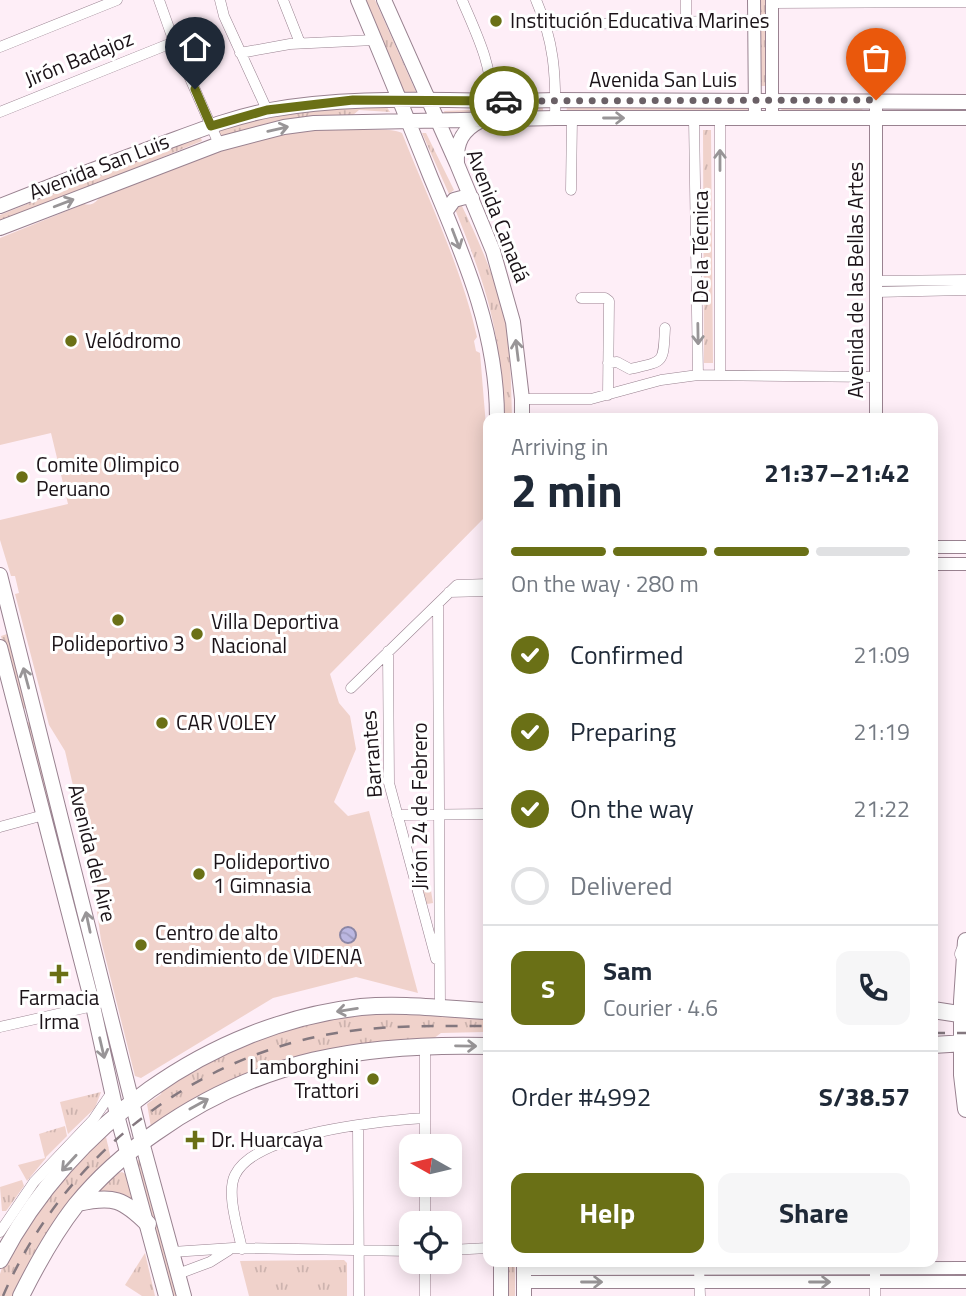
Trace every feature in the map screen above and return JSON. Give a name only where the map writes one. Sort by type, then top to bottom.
[{"type":"main road","points":[[358,0],[446,211],[480,302],[492,350],[497,413]]},
{"type":"main road","name":"Avenida Canadá","points":[[384,0],[493,251],[513,322],[523,413]]},
{"type":"main road","name":"Avenida San Luis","points":[[0,206],[211,126],[267,110],[353,100],[966,102]]},
{"type":"main road","name":"Avenida San Luis","points":[[0,228],[219,144],[284,127],[314,123],[555,118],[966,118]]},
{"type":"main road","points":[[457,164],[460,138],[480,121]]},
{"type":"main road","points":[[446,211],[454,200],[472,198]]},
{"type":"main road","name":"Avenida del Aire","points":[[0,575],[6,625],[36,714],[89,962],[93,1006],[117,1115],[166,1296]]},
{"type":"main road","name":"Avenida del Aire","points":[[0,647],[44,815],[132,1102],[184,1296]]},
{"type":"main road","points":[[19,719],[36,714]]},
{"type":"main road","points":[[965,948],[966,1109]]},
{"type":"main road","points":[[0,1260],[43,1192],[66,1165],[117,1115],[132,1102],[215,1050],[288,1021],[362,1007],[415,1006],[483,1011]]},
{"type":"main road","points":[[938,1011],[964,1015]]},
{"type":"main road","points":[[938,1045],[964,1043]]},
{"type":"main road","points":[[21,1296],[52,1238],[78,1203],[142,1142],[195,1106],[266,1073],[344,1053],[425,1045],[483,1046]]},
{"type":"main road","points":[[78,1203],[102,1198],[118,1200],[148,1224]]},
{"type":"main road","points":[[501,1267],[501,1296]]},
{"type":"street","points":[[0,47],[117,0]]},
{"type":"street","points":[[159,0],[174,42],[219,144]]},
{"type":"street","points":[[220,0],[224,16],[267,110]]},
{"type":"street","points":[[283,0],[300,43]]},
{"type":"street","points":[[462,0],[485,58],[491,82],[491,102]]},
{"type":"street","points":[[536,0],[547,25],[554,59],[555,118]]},
{"type":"street","points":[[686,0],[686,22]]},
{"type":"street","points":[[754,0],[755,118]]},
{"type":"street","points":[[772,118],[772,1],[966,2]]},
{"type":"street","points":[[547,25],[754,20]]},
{"type":"street","points":[[240,53],[300,43],[374,40]]},
{"type":"street","name":"Jirón Badajoz","points":[[0,111],[174,42]]},
{"type":"street","name":"Avenida de las Bellas Artes","points":[[876,100],[876,413]]},
{"type":"street","points":[[571,190],[572,118]]},
{"type":"street","name":"De la Técnica","points":[[720,118],[720,375]]},
{"type":"street","name":"De la Técnica","points":[[694,119],[698,375]]},
{"type":"street","points":[[876,287],[966,280]]},
{"type":"street","points":[[876,287],[966,290]]},
{"type":"street","points":[[581,298],[605,298],[609,301],[608,395]]},
{"type":"street","points":[[608,363],[617,362],[626,369],[657,363],[664,352],[665,328]]},
{"type":"street","points":[[523,400],[592,400],[661,380],[698,375],[876,377]]},
{"type":"street","points":[[938,547],[966,547]]},
{"type":"street","points":[[938,564],[966,564]]},
{"type":"street","points":[[351,688],[457,585],[483,584]]},
{"type":"street","points":[[449,592],[483,591]]},
{"type":"street","name":"Jirón 24 de Febrero","points":[[438,604],[440,1009]]},
{"type":"street","name":"Barrantes","points":[[388,651],[389,783],[440,974]]},
{"type":"street","points":[[397,815],[483,814]]},
{"type":"street","points":[[0,827],[44,815]]},
{"type":"street","points":[[0,1027],[93,1006]]},
{"type":"street","points":[[425,1045],[425,1134]]},
{"type":"street","points":[[0,1232],[34,1182],[93,1120],[112,1092]]},
{"type":"street","points":[[237,1249],[232,1200],[234,1176],[244,1163],[268,1146],[358,1125],[425,1118]]},
{"type":"street","points":[[358,1125],[359,1296]]},
{"type":"street","points":[[462,1249],[483,1248]]},
{"type":"street","points":[[177,1274],[237,1249]]},
{"type":"street","points":[[172,1252],[237,1249],[399,1251]]},
{"type":"street","points":[[524,1277],[758,1267]]},
{"type":"street","points":[[875,1267],[875,1296]]},
{"type":"street","points":[[916,1267],[966,1268]]},
{"type":"street","points":[[699,1268],[700,1296]]},
{"type":"street","points":[[936,1282],[937,1268]]},
{"type":"street","points":[[425,1274],[425,1296]]},
{"type":"street","points":[[524,1277],[699,1282],[966,1282]]},
{"type":"green space","points":[[365,0],[375,0],[416,92],[403,93]]},
{"type":"green space","points":[[760,0],[767,0],[766,86],[761,86]]},
{"type":"green space","points":[[385,104],[390,112],[359,110],[353,115],[323,116],[221,140],[216,128],[269,115]]},
{"type":"green space","points":[[543,107],[543,114],[445,115],[444,111]]},
{"type":"green space","points":[[567,107],[748,107],[748,115],[566,115]]},
{"type":"green space","points":[[781,107],[862,107],[863,114],[782,115]]},
{"type":"green space","name":"Villa Deportiva Nacional","points":[[358,128],[402,133],[453,259],[477,337],[474,341],[476,351],[480,353],[485,413],[483,519],[330,674],[339,703],[350,716],[356,749],[334,802],[348,816],[369,811],[418,993],[356,977],[273,998],[141,1078],[135,1076],[101,940],[97,912],[98,890],[89,854],[95,847],[84,798],[80,798],[78,793],[75,794],[65,751],[49,725],[15,594],[19,593],[15,576],[11,576],[0,540],[0,520],[68,504],[51,433],[0,445],[0,238],[84,204],[93,204],[100,197],[233,144],[320,130]]},
{"type":"green space","points":[[703,130],[711,130],[713,363],[704,363]]},
{"type":"green space","points":[[422,133],[426,133],[454,190],[449,194]]},
{"type":"green space","points":[[200,135],[202,141],[0,223],[0,215]]},
{"type":"green space","points":[[461,204],[486,258],[504,315],[512,413],[502,413],[499,361],[491,312],[455,209]]},
{"type":"green space","points":[[10,633],[28,708],[20,709],[1,636]]},
{"type":"green space","points":[[32,721],[89,952],[83,954],[25,723]]},
{"type":"green space","points":[[429,878],[433,903],[421,905],[417,879]]},
{"type":"green space","points":[[411,1012],[483,1017],[483,1032],[441,1033],[433,1039],[337,1049],[290,1059],[245,1075],[151,1127],[147,1104],[161,1094],[164,1085],[244,1046],[293,1027],[337,1017]]},
{"type":"green space","points":[[101,1092],[95,1108],[68,1134],[60,1102]]},
{"type":"green space","points":[[65,1126],[67,1136],[27,1181],[18,1165],[45,1158],[39,1134]]},
{"type":"green space","points":[[106,1137],[111,1159],[44,1239],[13,1296],[0,1296],[0,1274],[30,1222],[79,1161]]},
{"type":"green space","points":[[141,1160],[180,1296],[170,1296],[136,1162]]},
{"type":"green space","points":[[122,1172],[127,1175],[136,1201],[97,1193],[115,1174]]},
{"type":"green space","points":[[22,1180],[24,1186],[6,1211],[2,1211],[0,1187]]},
{"type":"green space","points":[[145,1253],[155,1296],[142,1296],[125,1285]]},
{"type":"green space","points":[[344,1260],[347,1263],[347,1296],[249,1296],[240,1261]]},
{"type":"green space","points":[[507,1267],[515,1267],[515,1296],[507,1296]]},
{"type":"water","points":[[345,927],[351,927],[356,935],[354,941],[345,943],[340,938],[340,932]]},
{"type":"railway","points":[[3,1296],[29,1245],[61,1198],[99,1155],[142,1118],[189,1086],[240,1061],[294,1042],[367,1029],[483,1026]]},
{"type":"railway","points":[[938,1033],[966,1033]]},
{"type":"way so far","points":[[504,101],[876,100]]},
{"type":"place","name":"Institución Educativa Marines","points":[[496,21]]},
{"type":"place","name":"Velódromo","points":[[71,341]]},
{"type":"place","name":"Comite Olimpico Peruano","points":[[22,477]]},
{"type":"place","name":"Polideportivo 3","points":[[118,620]]},
{"type":"place","name":"Villa Deportiva Nacional","points":[[197,634]]},
{"type":"place","name":"CAR VOLEY","points":[[162,723]]},
{"type":"place","name":"Polideportivo 1 Gimnasia","points":[[199,874]]},
{"type":"place","name":"Centro de alto rendimiento de VIDENA","points":[[141,945]]},
{"type":"place","name":"Farmacia Irma","points":[[59,974]]},
{"type":"place","name":"Lamborghini Trattori","points":[[373,1079]]},
{"type":"place","name":"Dr. Huarcaya","points":[[195,1140]]},
{"type":"route","points":[[195,89],[211,126],[267,110],[353,100],[504,101]]}]
